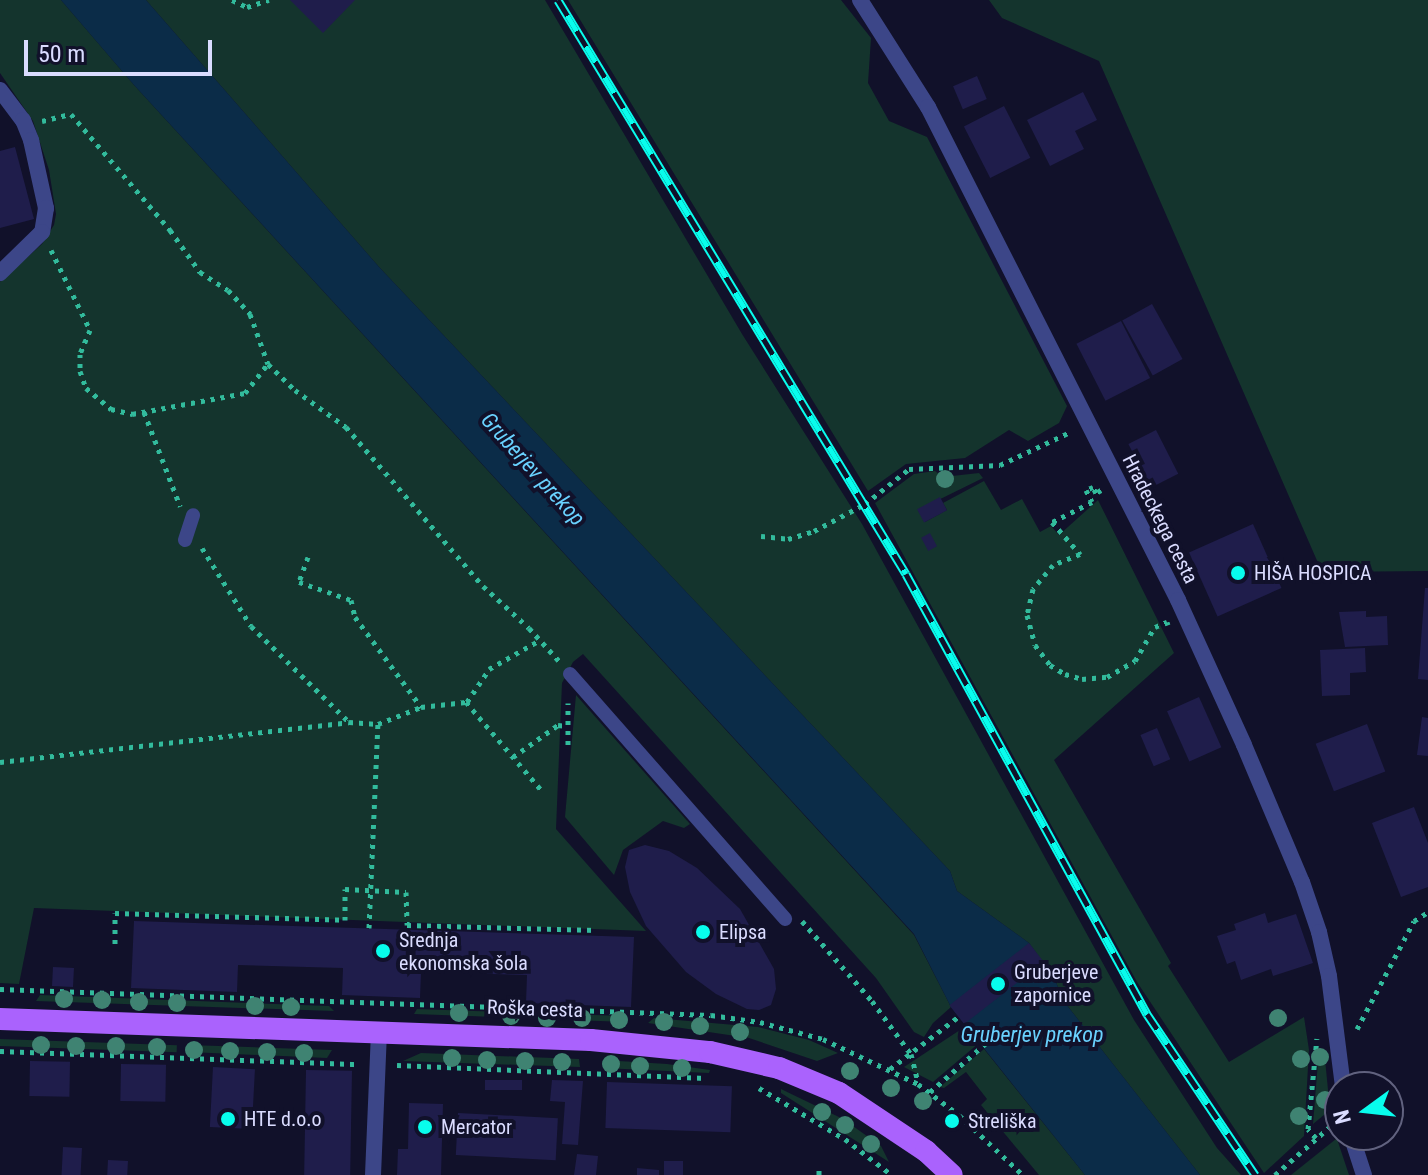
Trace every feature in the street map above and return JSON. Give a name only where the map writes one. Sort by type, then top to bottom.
[{"type":"main road","name":"Roška cesta","points":[[0,1019],[638,1043],[748,1059],[839,1093],[926,1151],[952,1175]]},
{"type":"street","name":"Hradeckega cesta","points":[[860,0],[928,107],[1178,600],[1283,834],[1319,932],[1347,1033],[1344,1071]]},
{"type":"street","points":[[0,90],[24,124],[44,190],[46,220],[42,232],[0,273]]},
{"type":"street","points":[[373,1175],[379,1032]]},
{"type":"street","points":[[1356,1151],[1364,1175]]},
{"type":"lane","points":[[570,674],[789,915]]},
{"type":"path","points":[[232,0],[247,7],[269,0]]},
{"type":"path","points":[[24,124],[71,114],[170,230],[200,272],[228,290],[250,314],[268,364],[295,390],[346,427],[483,586],[540,640],[570,674]]},
{"type":"path","points":[[42,232],[90,330],[80,354],[80,371],[86,388],[111,409],[144,412],[245,393],[268,364]]},
{"type":"path","points":[[144,412],[187,523],[251,626],[349,722]]},
{"type":"path","points":[[761,536],[788,539],[814,531],[865,504],[909,469],[1000,465],[1089,422]]},
{"type":"path","points":[[1096,493],[1093,487],[1086,490],[1092,502],[1052,522],[1080,554],[1053,565],[1033,589],[1027,615],[1035,645],[1050,665],[1065,674],[1082,679],[1107,677],[1135,661],[1155,627],[1160,624]]},
{"type":"path","points":[[308,557],[299,582],[351,600],[355,617],[421,707]]},
{"type":"path","points":[[0,762],[349,722],[378,724],[421,707],[466,702],[489,669],[540,640]]},
{"type":"path","points":[[466,702],[543,792]]},
{"type":"path","points":[[369,928],[378,724]]},
{"type":"path","points":[[513,757],[558,725],[567,726]]},
{"type":"path","points":[[568,733],[568,745]]},
{"type":"path","points":[[115,944],[115,913],[345,920],[345,889],[406,892],[407,925],[597,930]]},
{"type":"path","points":[[1314,1141],[1308,1129],[1314,1039],[1347,1033],[1414,921],[1428,912]]},
{"type":"path","points":[[789,915],[872,1001],[911,1054],[918,1084]]},
{"type":"path","name":"Roška cesta","points":[[0,989],[711,1015],[797,1031],[890,1069],[918,1084],[959,1115],[1023,1175]]},
{"type":"path","points":[[890,1069],[958,1017]]},
{"type":"path","points":[[930,1092],[986,1043]]},
{"type":"path","points":[[0,1051],[346,1063]]},
{"type":"path","points":[[398,1065],[714,1078]]},
{"type":"path","points":[[750,1085],[845,1139],[892,1175]]},
{"type":"path","points":[[952,1121],[959,1115]]},
{"type":"path","points":[[1275,1175],[1324,1132]]},
{"type":"green space","points":[[0,0],[61,0],[134,85],[914,935],[951,1007],[933,1023],[924,1037],[914,1032],[876,978],[583,654],[573,662],[562,683],[556,829],[646,931],[34,908],[19,984],[0,983],[0,282],[42,244],[54,225],[56,214],[49,170],[33,121],[0,73]]},
{"type":"green space","points":[[146,0],[545,0],[742,334],[862,524],[1134,1020],[1217,1148],[1241,1175],[1200,1175],[1062,999],[1055,979],[1029,943],[957,891],[950,871],[379,267]]},
{"type":"green space","points":[[568,0],[841,0],[871,38],[868,83],[889,121],[927,137],[1067,406],[1059,423],[1028,441],[1009,430],[965,458],[906,464],[868,491]]},
{"type":"green space","points":[[989,0],[1428,0],[1428,571],[1322,572],[1099,61],[1002,18]]},
{"type":"green space","points":[[935,471],[943,477],[979,473],[983,478],[918,510],[925,522],[947,510],[943,503],[984,481],[1001,510],[1022,499],[1040,532],[1051,526],[1059,535],[1098,500],[1174,653],[1054,760],[1171,963],[1168,966],[1229,1062],[1304,1017],[1309,1050],[1304,1136],[1264,1173],[1137,982],[875,503],[914,474]]},
{"type":"green space","points":[[576,695],[690,824],[684,828],[663,821],[623,850],[614,875],[565,817]]},
{"type":"green space","points":[[40,995],[329,1006],[334,1011],[36,1001]]},
{"type":"green space","points":[[417,1009],[623,1016],[627,1019],[626,1022],[414,1014]]},
{"type":"green space","points":[[654,1018],[758,1027],[809,1040],[838,1053],[817,1061],[749,1038],[648,1023]]},
{"type":"green space","points":[[966,1026],[979,1043],[933,1082],[904,1067]]},
{"type":"green space","points":[[0,1039],[177,1045],[177,1052],[0,1046]]},
{"type":"green space","points":[[189,1045],[332,1050],[327,1058],[189,1052]]},
{"type":"green space","points":[[984,1049],[1085,1175],[1039,1175],[981,1105],[987,1099],[966,1072],[944,1088],[940,1087]]},
{"type":"green space","points":[[1319,1049],[1324,1049],[1324,1115],[1313,1124]]},
{"type":"green space","points":[[421,1053],[579,1059],[580,1067],[403,1061]]},
{"type":"green space","points":[[603,1060],[710,1070],[709,1073],[603,1068]]},
{"type":"green space","points":[[781,1089],[843,1119],[881,1146],[889,1162],[781,1093]]},
{"type":"green space","points":[[1324,1149],[1341,1151],[1349,1175],[1291,1175]]},
{"type":"water","name":"Gruberjev prekop","points":[[61,0],[146,0],[379,267],[950,871],[957,891],[1029,943],[1055,979],[1062,999],[1200,1175],[1085,1175],[951,1007],[914,934],[134,85]]},
{"type":"building","points":[[290,0],[355,0],[323,33]]},
{"type":"building","points":[[977,76],[987,99],[963,109],[953,86]]},
{"type":"building","points":[[1083,92],[1097,120],[1075,131],[1084,149],[1050,166],[1027,120]]},
{"type":"building","points":[[1004,106],[1030,158],[990,178],[964,126]]},
{"type":"building","points":[[15,147],[34,219],[0,228],[0,151]]},
{"type":"building","points":[[1152,304],[1183,359],[1153,376],[1122,320]]},
{"type":"building","points":[[1121,321],[1150,378],[1106,401],[1076,344]]},
{"type":"building","points":[[1156,430],[1178,474],[1151,488],[1128,444]]},
{"type":"building","points":[[940,497],[947,510],[924,522],[917,509]]},
{"type":"building","name":"HIŠA HOSPICA","points":[[1253,524],[1281,588],[1218,616],[1189,552]]},
{"type":"building","points":[[930,533],[937,546],[928,551],[921,538]]},
{"type":"building","points":[[1425,588],[1428,588],[1428,680],[1418,679]]},
{"type":"building","points":[[1366,611],[1366,617],[1387,616],[1388,645],[1345,647],[1339,612]]},
{"type":"building","points":[[1365,648],[1366,672],[1350,673],[1350,695],[1322,696],[1320,650]]},
{"type":"building","points":[[1199,697],[1221,747],[1189,761],[1167,711]]},
{"type":"building","points":[[1422,717],[1428,718],[1428,756],[1417,755]]},
{"type":"building","points":[[1367,724],[1385,772],[1334,791],[1316,744]]},
{"type":"building","points":[[1157,728],[1170,759],[1154,766],[1140,735]]},
{"type":"building","points":[[1414,807],[1428,843],[1428,887],[1401,897],[1372,823]]},
{"type":"building","name":"Elipsa","points":[[645,845],[669,851],[697,868],[740,909],[774,969],[776,989],[771,1005],[759,1010],[747,1009],[716,994],[686,972],[646,926],[630,892],[625,867],[629,850]]},
{"type":"building","points":[[1265,913],[1268,923],[1296,914],[1313,963],[1273,976],[1271,969],[1241,980],[1235,961],[1227,964],[1217,936],[1236,930],[1234,924]]},
{"type":"building","name":"Srednja ekonomska šola","points":[[134,921],[634,937],[631,1007],[526,1003],[527,975],[421,972],[420,998],[342,995],[343,968],[238,965],[237,992],[131,988]]},
{"type":"building","name":"Gruberjeve zapornice","points":[[1029,943],[1044,962],[964,1024],[949,1005]]},
{"type":"building","points":[[53,967],[74,968],[73,987],[52,986]]},
{"type":"building","points":[[30,1061],[70,1062],[69,1097],[29,1096]]},
{"type":"building","points":[[121,1064],[166,1065],[165,1102],[120,1101]]},
{"type":"building","points":[[213,1067],[255,1069],[252,1129],[210,1127]]},
{"type":"building","points":[[306,1070],[352,1071],[350,1175],[304,1175]]},
{"type":"building","points":[[485,1080],[522,1080],[522,1090],[485,1090]]},
{"type":"building","points":[[552,1080],[583,1081],[578,1145],[562,1144],[565,1102],[550,1101]]},
{"type":"building","points":[[607,1082],[732,1086],[730,1132],[605,1128]]},
{"type":"building","name":"Mercator","points":[[409,1103],[443,1104],[441,1175],[397,1175],[398,1149],[408,1149]]},
{"type":"building","points":[[458,1113],[558,1118],[556,1160],[456,1155]]},
{"type":"building","points":[[63,1147],[82,1148],[81,1175],[62,1175]]},
{"type":"building","points":[[577,1154],[598,1156],[596,1175],[574,1175]]},
{"type":"building","points":[[108,1160],[128,1161],[127,1175],[107,1175]]},
{"type":"building","points":[[664,1161],[683,1161],[683,1175],[664,1175]]},
{"type":"building","points":[[637,1168],[659,1170],[659,1175],[637,1175]]},
{"type":"railway","points":[[558,0],[906,574],[1147,1014],[1255,1175]]},
{"type":"place","name":"HIŠA HOSPICA","points":[[1238,573]]},
{"type":"place","name":"Elipsa","points":[[703,932]]},
{"type":"place","name":"Srednja ekonomska šola","points":[[383,951]]},
{"type":"place","name":"Gruberjeve zapornice","points":[[998,984]]},
{"type":"place","name":"HTE d.o.o","points":[[228,1119]]},
{"type":"place","name":"Streliška","points":[[952,1121]]},
{"type":"place","name":"Mercator","points":[[425,1127]]}]
